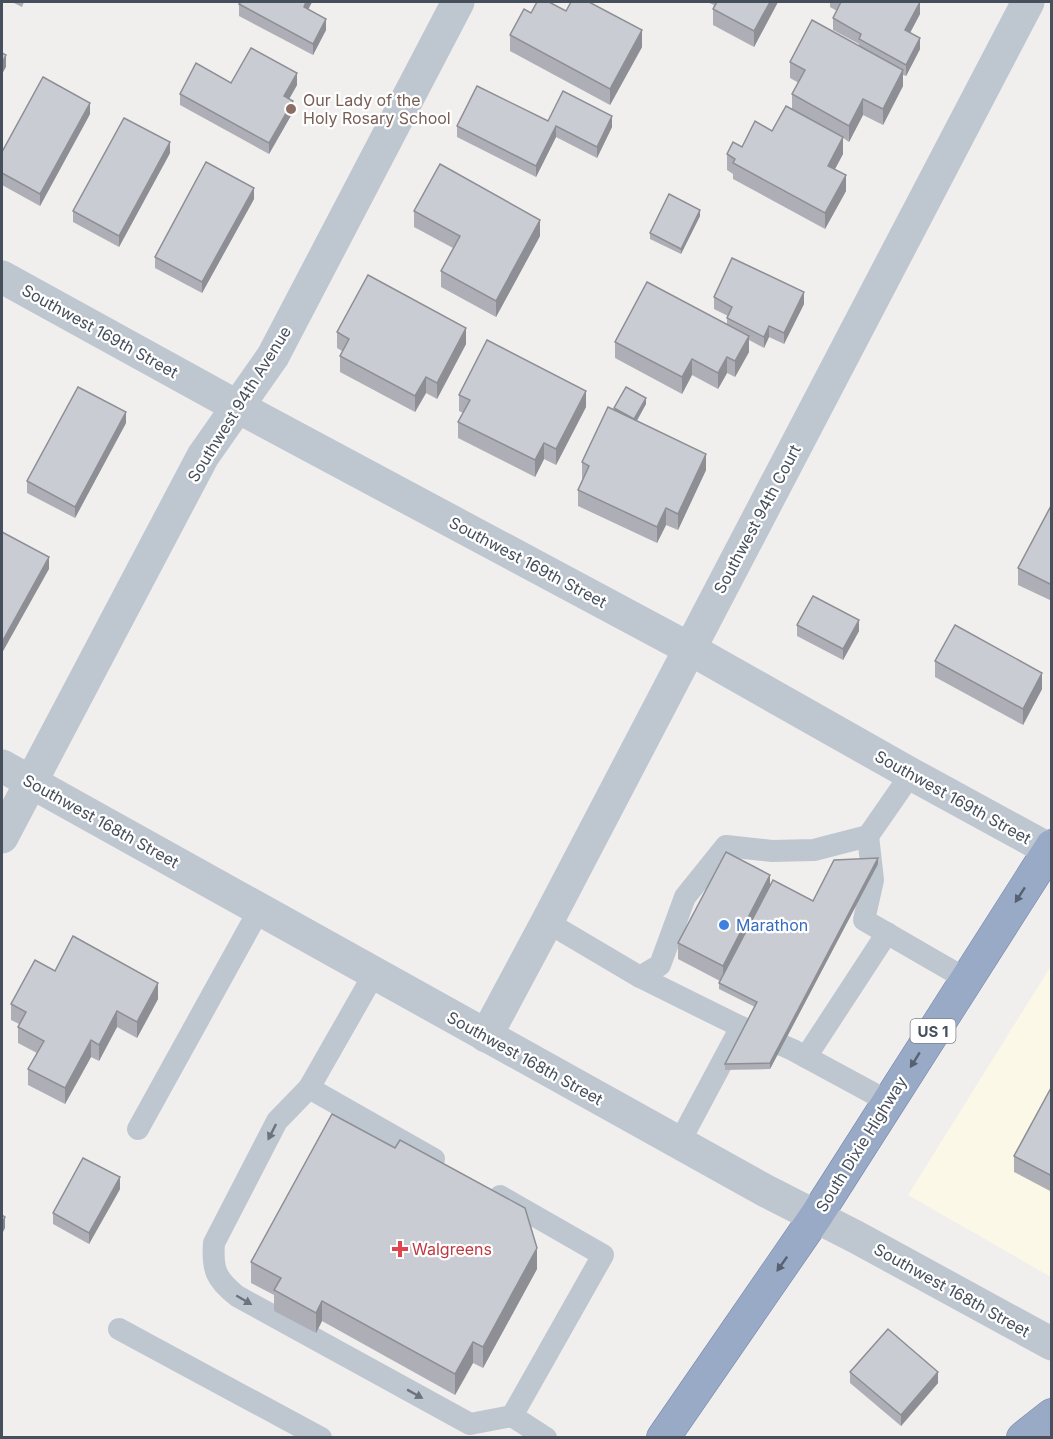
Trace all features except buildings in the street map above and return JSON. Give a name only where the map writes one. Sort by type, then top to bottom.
[{"type":"highway","name":"South Dixie Highway","points":[[663,1437],[816,1216],[1051,849]]},
{"type":"highway","points":[[1023,1437],[1052,1414]]},
{"type":"street","name":"Southwest 94th Avenue","points":[[2,837],[203,456],[273,356],[458,2]]},
{"type":"street","name":"Southwest 94th Court","points":[[486,1036],[1028,2]]},
{"type":"street","points":[[1041,2],[1052,7]]},
{"type":"street","name":"Southwest 169th Street","points":[[2,277],[238,407],[690,649],[911,774],[1051,849]]},
{"type":"street","name":"Southwest 168th Street","points":[[2,766],[766,1191],[1052,1344]]},
{"type":"lane","points":[[640,977],[660,965],[685,897],[726,846],[772,851],[814,850],[868,836],[911,774]]},
{"type":"lane","points":[[868,836],[873,880],[864,920],[966,979]]},
{"type":"lane","points":[[138,1129],[259,910]]},
{"type":"lane","points":[[547,922],[640,977],[793,1050],[888,1101]]},
{"type":"lane","points":[[806,1057],[887,933]]},
{"type":"lane","points":[[374,974],[309,1088],[278,1121],[214,1243],[215,1270],[223,1285],[237,1296],[470,1424],[512,1416],[546,1437]]},
{"type":"lane","points":[[680,1143],[741,1027]]},
{"type":"lane","points":[[309,1088],[451,1168]]},
{"type":"lane","points":[[481,1186],[603,1255],[512,1416]]},
{"type":"lane","points":[[119,1329],[321,1437]]},
{"type":"shaded area","points":[[1051,966],[1051,1277],[908,1195]]},
{"type":"place","name":"Our Lady of the Holy Rosary School","points":[[291,109]]},
{"type":"place","name":"Marathon","points":[[724,925]]},
{"type":"place","name":"Walgreens","points":[[400,1249]]}]
